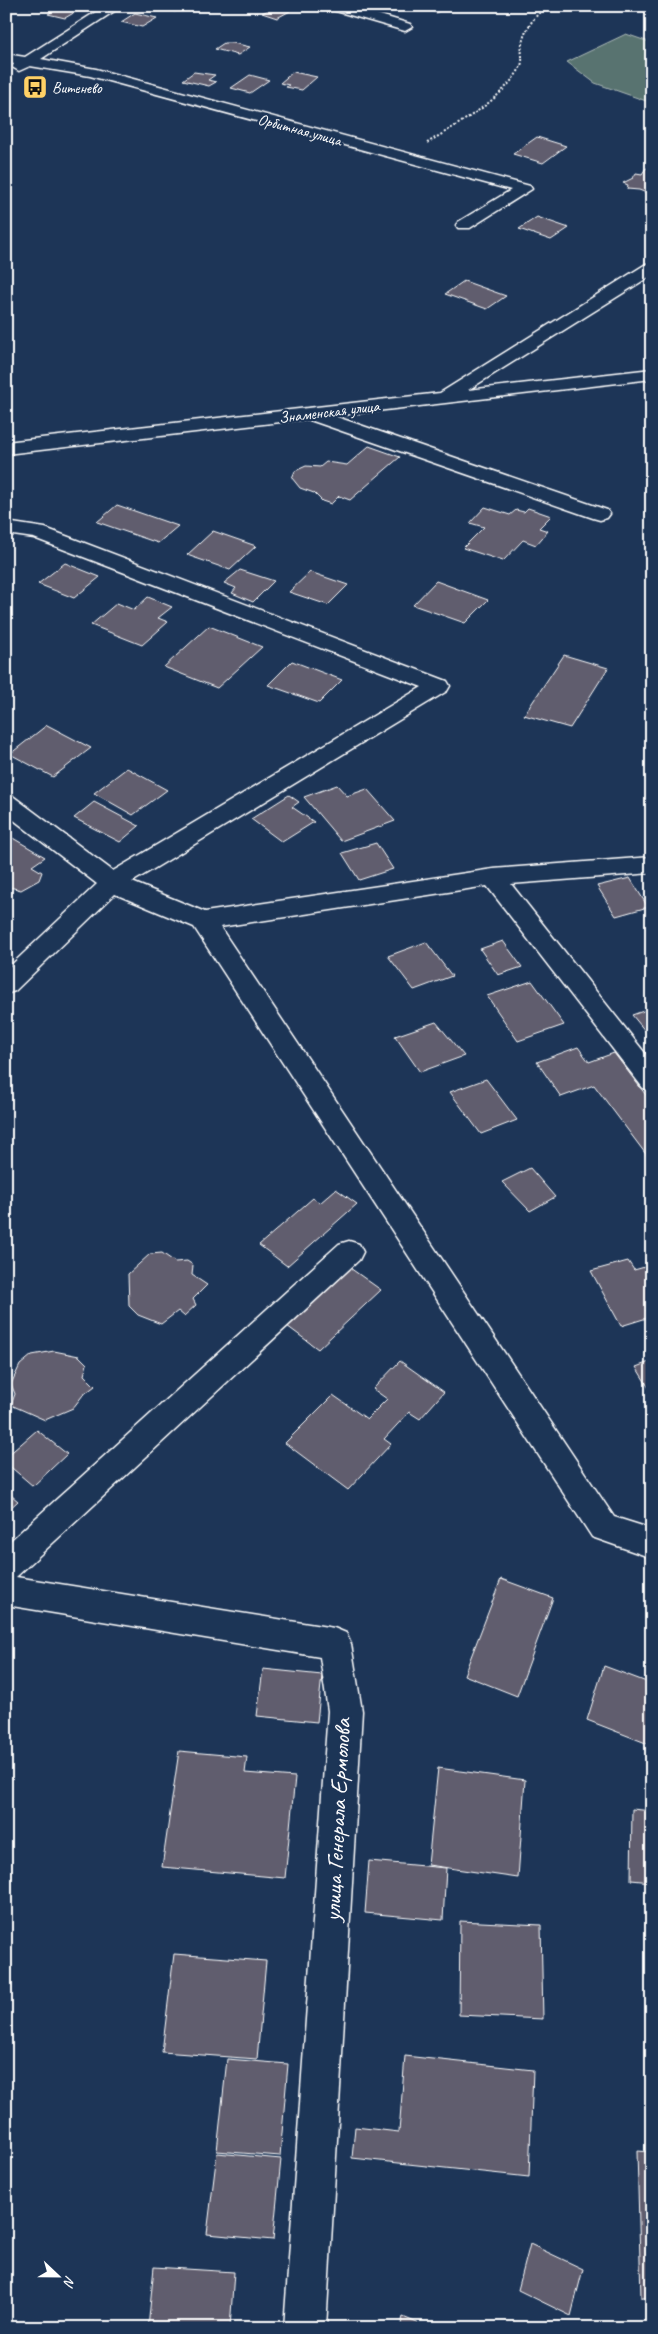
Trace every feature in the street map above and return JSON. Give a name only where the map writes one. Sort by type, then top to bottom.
[{"type":"street","points":[[6,76],[116,6]]},
{"type":"street","points":[[334,6],[406,27]]},
{"type":"street","name":"Орбитная улица","points":[[6,58],[91,72],[524,190],[464,225]]},
{"type":"street","points":[[443,397],[652,268]]},
{"type":"street","name":"Знаменская улица","points":[[6,448],[652,374]]},
{"type":"street","points":[[307,413],[600,514]]},
{"type":"street","points":[[6,528],[38,532],[439,686],[112,883],[6,985]]},
{"type":"street","points":[[6,802],[112,883],[203,921],[493,877],[652,864]]},
{"type":"street","points":[[493,877],[652,1081]]},
{"type":"street","points":[[203,921],[603,1527],[652,1544]]},
{"type":"street","points":[[6,1566],[349,1252]]},
{"type":"street","name":"улица Генерала Ермолова","points":[[6,1590],[334,1644],[345,1711],[305,2328]]},
{"type":"path","points":[[406,157],[451,129],[506,86],[524,62],[522,43],[538,12],[547,6]]},
{"type":"green space","points":[[626,34],[652,43],[652,103],[595,83],[567,62]]},
{"type":"building","points":[[61,6],[82,8],[65,18],[48,14]]},
{"type":"building","points":[[152,6],[185,6],[175,12]]},
{"type":"building","points":[[426,6],[448,6],[436,13],[422,8]]},
{"type":"building","points":[[274,7],[290,11],[277,18],[262,13]]},
{"type":"building","points":[[135,13],[157,18],[142,27],[121,22]]},
{"type":"building","points":[[224,43],[250,47],[238,55],[215,49]]},
{"type":"building","points":[[194,72],[215,75],[208,80],[216,82],[209,86],[183,80]]},
{"type":"building","points":[[293,72],[317,77],[302,90],[286,87],[289,85],[280,83]]},
{"type":"building","points":[[250,75],[269,80],[250,93],[231,88]]},
{"type":"building","points":[[537,137],[566,146],[543,163],[513,154]]},
{"type":"building","points":[[652,166],[652,195],[639,190],[627,189],[628,185],[623,183],[633,178],[636,173],[642,174],[646,168],[650,169]]},
{"type":"building","points":[[537,217],[569,228],[551,240],[519,229]]},
{"type":"building","points":[[464,281],[506,296],[487,309],[445,294]]},
{"type":"building","points":[[369,446],[400,457],[350,500],[339,496],[331,504],[322,501],[314,493],[300,488],[292,478],[295,471],[306,466],[320,467],[326,462],[347,465]]},
{"type":"building","points":[[117,505],[178,526],[158,543],[97,522]]},
{"type":"building","points":[[485,507],[510,515],[516,510],[524,512],[528,508],[551,516],[539,528],[548,531],[536,545],[523,540],[503,561],[463,548],[484,527],[470,523]]},
{"type":"building","points":[[213,531],[256,546],[230,570],[187,555]]},
{"type":"building","points":[[65,563],[100,577],[74,598],[38,584]]},
{"type":"building","points":[[240,570],[274,581],[253,602],[232,593],[236,588],[224,583]]},
{"type":"building","points":[[310,572],[348,585],[328,605],[289,592]]},
{"type":"building","points":[[436,581],[488,600],[465,623],[413,605]]},
{"type":"building","points":[[148,597],[172,607],[158,618],[168,622],[142,645],[91,625],[117,603],[134,610]]},
{"type":"building","points":[[209,626],[262,647],[217,688],[164,667]]},
{"type":"building","points":[[564,655],[608,668],[570,728],[524,715]]},
{"type":"building","points":[[292,661],[342,680],[319,703],[268,685]]},
{"type":"building","points":[[47,725],[91,748],[53,777],[10,754]]},
{"type":"building","points":[[127,768],[167,790],[133,815],[94,793]]},
{"type":"building","points":[[337,785],[347,796],[367,789],[395,821],[341,841],[304,797]]},
{"type":"building","points":[[289,795],[299,802],[292,807],[314,822],[282,842],[251,819]]},
{"type":"building","points":[[94,802],[139,826],[120,842],[74,818]]},
{"type":"building","points":[[11,837],[45,857],[32,866],[42,872],[39,880],[21,890],[6,886],[6,840]]},
{"type":"building","points":[[376,843],[393,869],[359,880],[342,853]]},
{"type":"building","points":[[630,878],[648,907],[616,916],[597,886]]},
{"type":"building","points":[[503,941],[522,967],[498,975],[480,949]]},
{"type":"building","points":[[426,942],[452,976],[414,990],[388,956]]},
{"type":"building","points":[[532,981],[564,1025],[518,1041],[487,996]]},
{"type":"building","points":[[652,1008],[652,1030],[646,1032],[632,1015]]},
{"type":"building","points":[[436,1022],[464,1056],[420,1072],[395,1036]]},
{"type":"building","points":[[578,1047],[589,1062],[614,1053],[652,1103],[652,1156],[648,1157],[594,1085],[561,1097],[537,1062]]},
{"type":"building","points":[[486,1079],[517,1120],[481,1134],[450,1092]]},
{"type":"building","points":[[530,1168],[555,1197],[530,1211],[502,1182]]},
{"type":"building","points":[[336,1189],[357,1204],[287,1266],[259,1245],[313,1198],[320,1203]]},
{"type":"building","points":[[162,1253],[175,1262],[187,1261],[193,1265],[192,1275],[207,1285],[193,1299],[196,1305],[184,1316],[178,1311],[161,1324],[138,1315],[129,1306],[128,1274],[150,1254]]},
{"type":"building","points":[[628,1261],[634,1270],[652,1265],[652,1308],[646,1310],[650,1317],[621,1326],[591,1271]]},
{"type":"building","points":[[350,1268],[381,1290],[318,1349],[287,1326]]},
{"type":"building","points":[[54,1351],[79,1356],[87,1364],[84,1375],[95,1386],[83,1395],[73,1408],[45,1420],[11,1405],[15,1394],[11,1384],[20,1365],[32,1355]]},
{"type":"building","points":[[400,1361],[444,1392],[420,1419],[409,1412],[384,1439],[391,1444],[348,1490],[285,1443],[333,1395],[367,1419],[387,1399],[373,1389]]},
{"type":"building","points":[[652,1361],[652,1393],[636,1367]]},
{"type":"building","points":[[37,1430],[67,1454],[33,1486],[6,1463],[6,1457]]},
{"type":"building","points":[[6,1491],[18,1501],[6,1512]]},
{"type":"building","points":[[501,1579],[553,1598],[517,1696],[464,1675]]},
{"type":"building","points":[[604,1666],[652,1684],[651,1745],[587,1720]]},
{"type":"building","points":[[263,1669],[322,1675],[317,1722],[257,1716]]},
{"type":"building","points":[[179,1751],[247,1757],[245,1773],[295,1777],[285,1878],[162,1867]]},
{"type":"building","points":[[438,1768],[525,1780],[518,1878],[428,1865]]},
{"type":"building","points":[[632,1809],[652,1811],[652,1882],[631,1880]]},
{"type":"building","points":[[369,1861],[446,1868],[443,1920],[365,1913]]},
{"type":"building","points":[[460,1921],[541,1925],[543,2019],[459,2015]]},
{"type":"building","points":[[174,1954],[266,1961],[257,2059],[162,2052]]},
{"type":"building","points":[[405,2056],[533,2070],[529,2177],[352,2158],[355,2127],[399,2132]]},
{"type":"building","points":[[227,2059],[288,2064],[280,2156],[217,2151]]},
{"type":"building","points":[[637,2151],[652,2152],[652,2298],[641,2298]]},
{"type":"building","points":[[217,2153],[281,2159],[273,2240],[207,2234]]},
{"type":"building","points":[[530,2244],[583,2269],[571,2316],[518,2290]]},
{"type":"building","points":[[154,2267],[234,2272],[230,2328],[148,2328]]},
{"type":"building","points":[[403,2317],[429,2328],[400,2328]]},
{"type":"place","name":"Витенево","points":[[35,87]]}]
